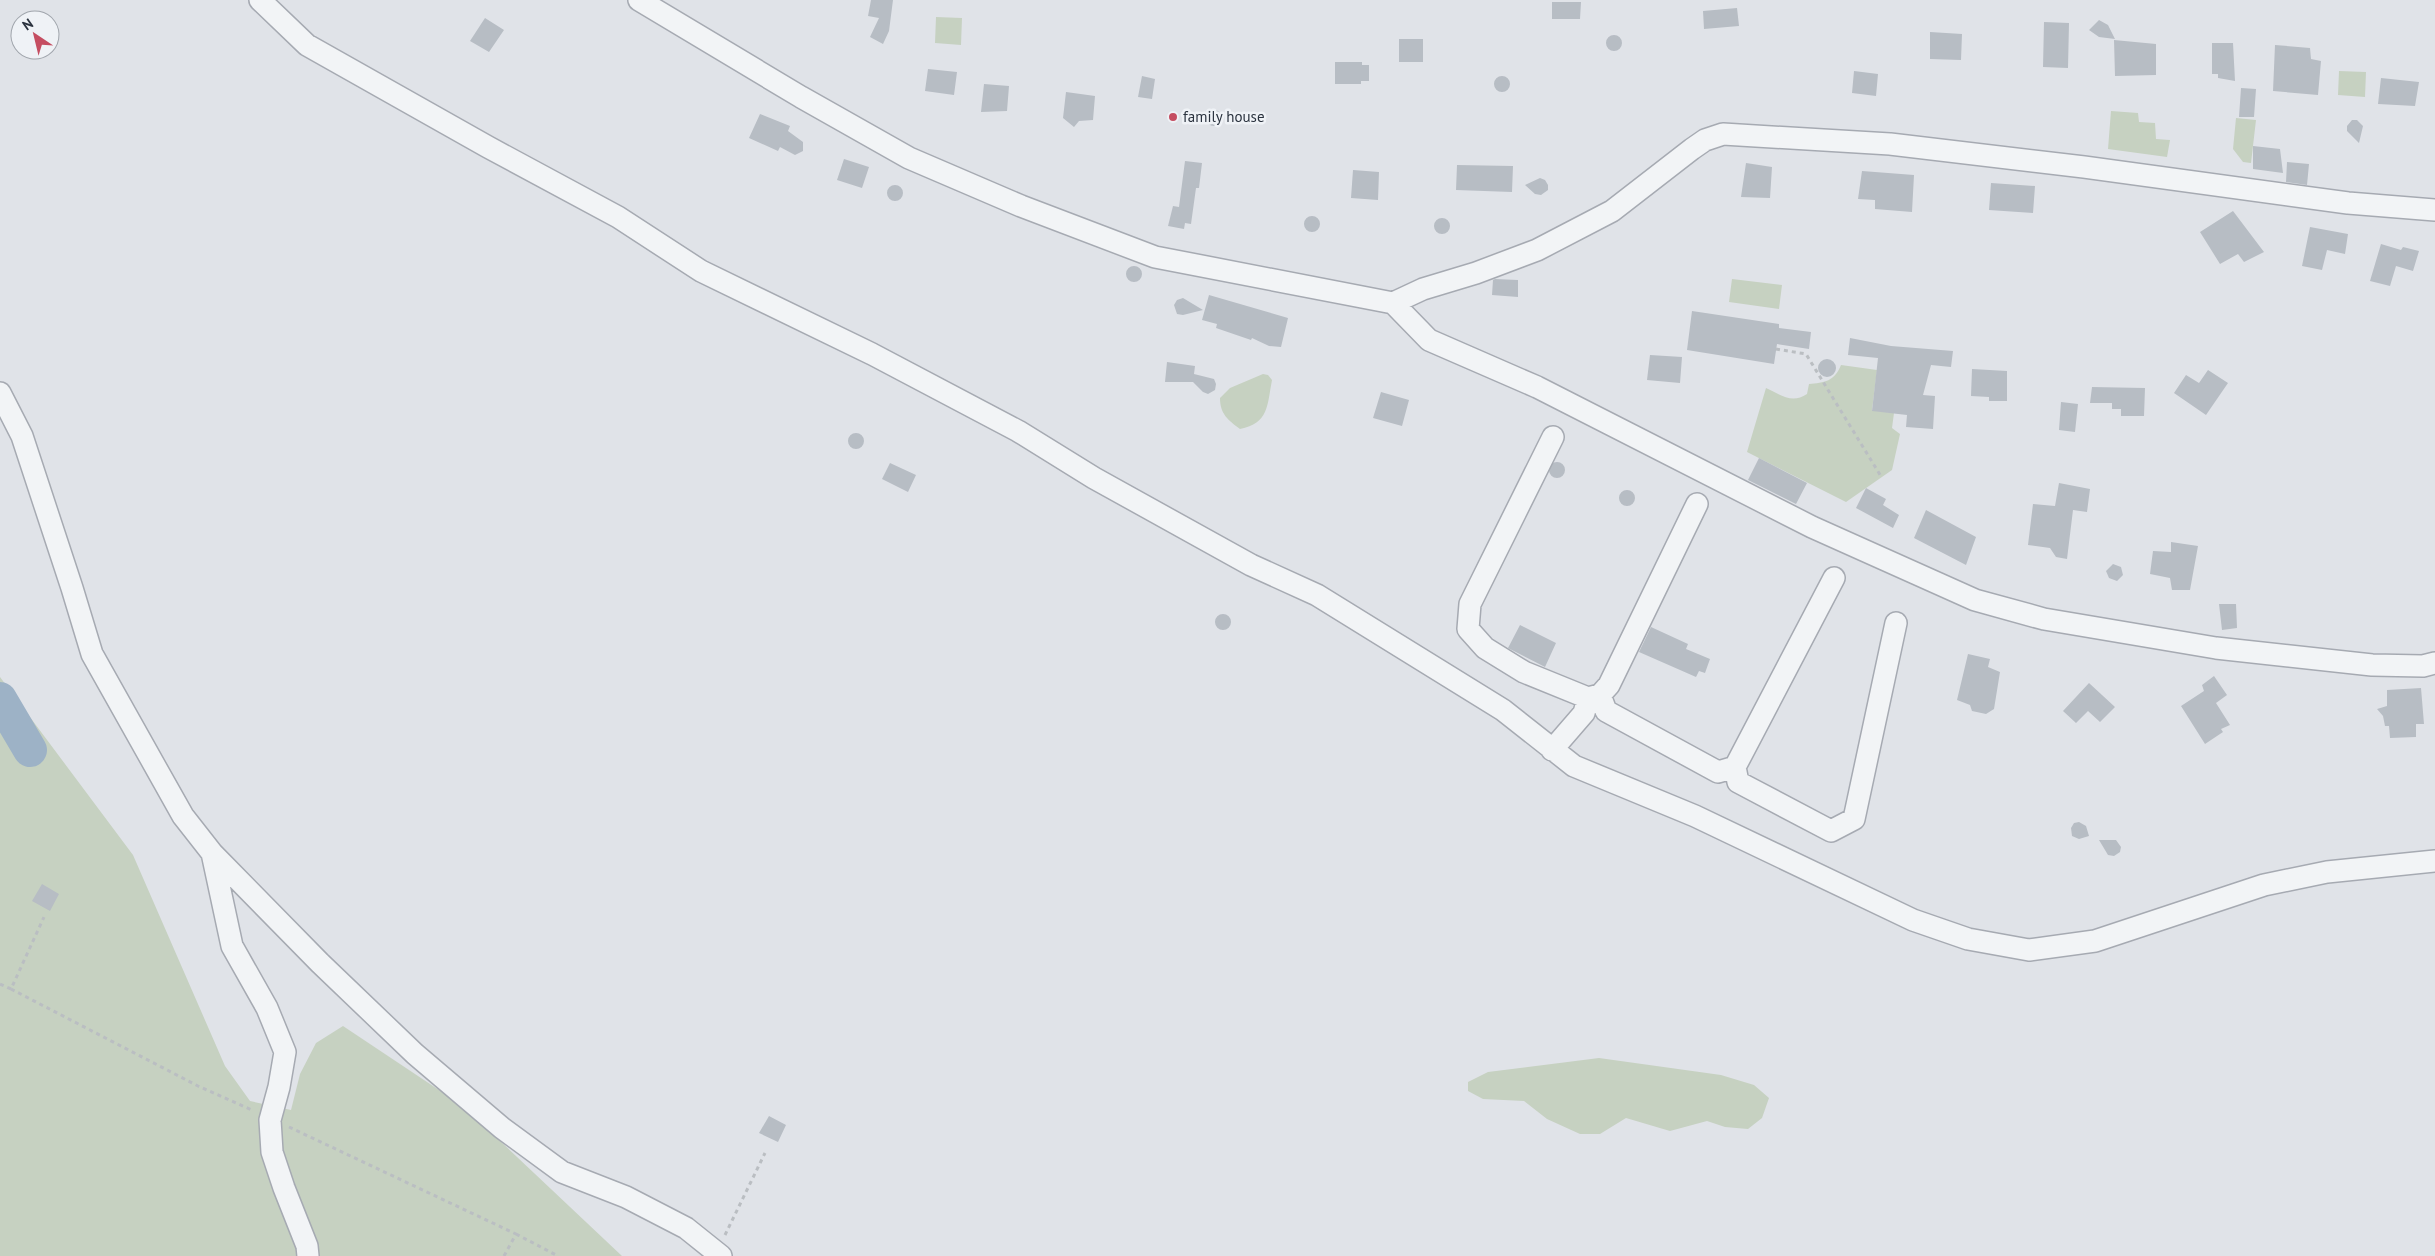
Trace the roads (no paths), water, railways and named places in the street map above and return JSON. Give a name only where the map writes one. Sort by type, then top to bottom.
[{"type":"street","points":[[260,0],[307,45],[488,148],[618,217],[701,271],[872,354],[1018,431],[1094,478],[1242,560],[1317,595],[1503,710],[1574,766],[1695,816],[1914,920],[1968,940],[2029,950],[2095,941],[2264,886],[2326,872],[2435,861]]},
{"type":"street","points":[[639,0],[801,97],[909,158],[1021,206],[1155,257],[1393,303],[1429,340],[1537,387],[1812,527],[1975,600],[2044,619],[2216,648],[2372,665],[2423,666],[2435,663]]},
{"type":"street","points":[[1393,303],[1423,289],[1476,273],[1537,250],[1612,211],[1692,149],[1705,140],[1723,134],[1890,144],[2084,167],[2348,203],[2435,210]]},
{"type":"street","points":[[0,392],[22,436],[92,654],[183,816],[212,853],[320,963],[408,1048],[502,1128],[562,1172],[626,1197],[722,1247]]},
{"type":"street","points":[[1553,437],[1470,604],[1468,629],[1485,648],[1524,672],[1594,697],[1606,711],[1718,772],[1735,767]]},
{"type":"street","points":[[1552,750],[1584,713],[1594,697],[1609,685],[1697,504]]},
{"type":"street","points":[[1834,578],[1735,767],[1738,782],[1831,831],[1854,819],[1896,623]]},
{"type":"street","points":[[212,853],[232,946],[268,1008],[285,1052],[270,1120],[272,1152],[307,1246],[308,1256]]},
{"type":"waterway","points":[[0,699],[30,750]]},
{"type":"place","name":"family house","points":[[1173,117]]}]
